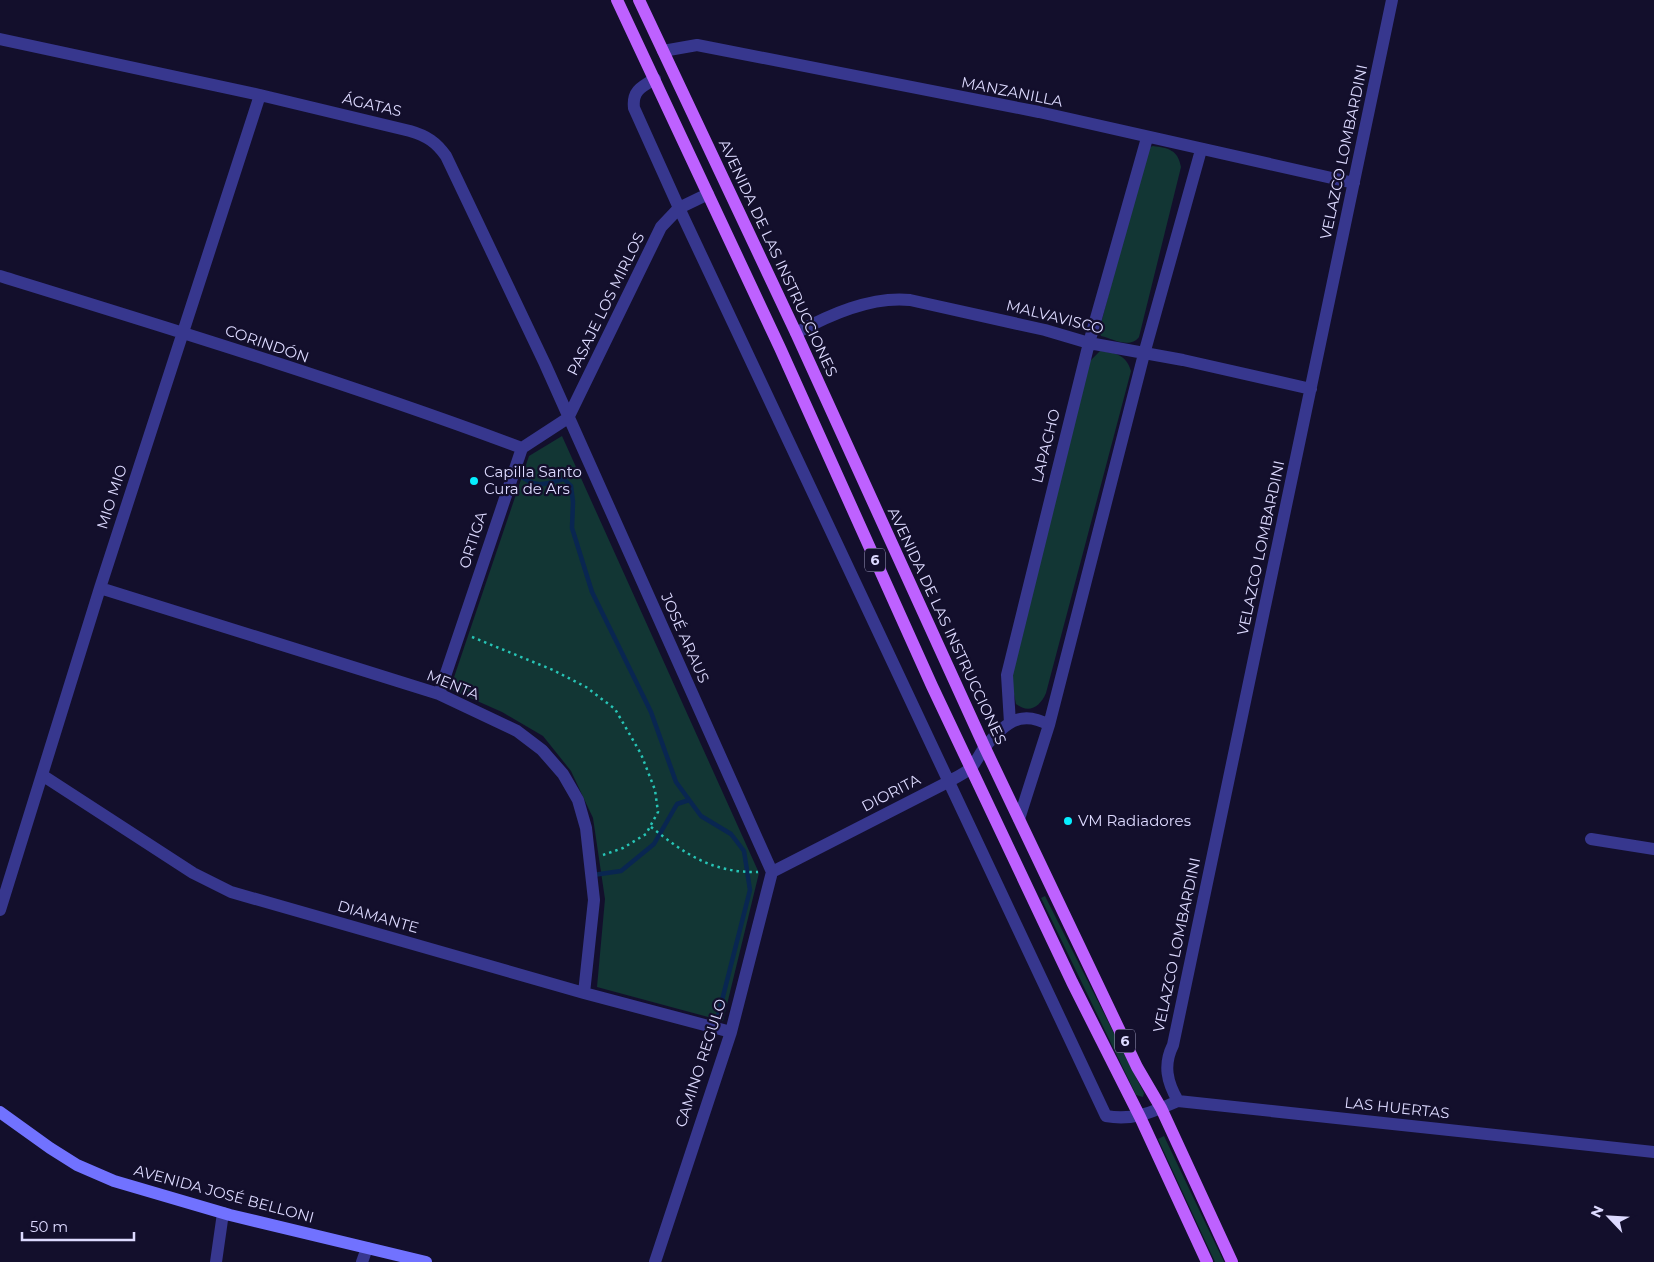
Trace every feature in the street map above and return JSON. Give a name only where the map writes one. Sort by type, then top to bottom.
[{"type":"main road","name":"6","points":[[617,0],[971,768],[1072,982],[1140,1117],[1207,1262]]},
{"type":"main road","name":"AVENIDA DE LAS INSTRUCCIONES","points":[[640,0],[796,333],[985,748],[1137,1066],[1161,1108],[1232,1262]]},
{"type":"street","name":"VELAZCO LOMBARDINI","points":[[1178,1101],[1167,1077],[1168,1056],[1175,1036],[1392,0]]},
{"type":"street","name":"ÁGATAS","points":[[0,39],[260,95],[427,136],[437,144],[446,156],[545,364],[568,418]]},
{"type":"street","name":"MANZANILLA","points":[[663,50],[697,45],[1039,112],[1147,138],[1354,183]]},
{"type":"street","points":[[654,80],[638,89],[633,98],[634,108],[948,782],[1106,1116],[1123,1119],[1140,1117]]},
{"type":"street","name":"MIO MIO","points":[[0,910],[100,588],[260,95]]},
{"type":"street","name":"LAPACHO","points":[[1010,723],[1006,675],[1089,343],[1147,138]]},
{"type":"street","points":[[1019,819],[1049,724],[1144,354],[1201,150]]},
{"type":"street","points":[[679,208],[708,194]]},
{"type":"street","name":"PASAJE LOS MIRLOS","points":[[568,418],[661,227],[679,208]]},
{"type":"street","name":"CORINDÓN","points":[[0,276],[182,332],[460,425],[522,448]]},
{"type":"street","name":"MALVAVISCO","points":[[796,333],[817,322],[876,300],[893,298],[910,300],[1045,330],[1089,343],[1183,360],[1311,388]]},
{"type":"street","points":[[522,448],[568,418]]},
{"type":"street","name":"JOSÉ ARAUS","points":[[568,418],[772,872]]},
{"type":"street","name":"ORTIGA","points":[[439,694],[522,448]]},
{"type":"street","name":"MENTA","points":[[100,588],[439,694],[517,731],[542,750],[563,774],[578,800],[586,828],[594,900],[584,993]]},
{"type":"street","points":[[1010,723],[1024,716],[1037,718],[1049,724]]},
{"type":"street","name":"DIORITA","points":[[772,872],[948,782],[971,768],[985,748],[1010,723]]},
{"type":"street","name":"DIAMANTE","points":[[42,775],[193,873],[231,892],[584,993],[731,1032]]},
{"type":"street","points":[[1591,839],[1654,849]]},
{"type":"street","name":"CAMINO REGULO","points":[[655,1262],[731,1032],[772,872]]},
{"type":"street","name":"LAS HUERTAS","points":[[1140,1117],[1178,1101],[1654,1152]]},
{"type":"street","name":"AVENIDA JOSÉ BELLONI","points":[[0,1112],[50,1148],[85,1168],[114,1181],[223,1214],[426,1262]]},
{"type":"street","points":[[216,1262],[223,1214]]},
{"type":"street","points":[[362,1262],[367,1248]]},
{"type":"path","points":[[460,632],[553,670],[586,687],[615,709],[641,754],[655,790],[658,812],[651,827],[646,834],[623,848],[590,859]]},
{"type":"path","points":[[651,827],[682,852],[714,866],[741,872],[758,872]]},
{"type":"green space","points":[[1153,146],[1175,153],[1181,167],[1139,337],[1135,341],[1126,343],[1101,336],[1099,331],[1147,148]]},
{"type":"green space","points":[[1100,351],[1119,355],[1129,365],[1131,371],[1046,693],[1041,702],[1034,708],[1025,708],[1016,704],[1011,680],[1089,362]]},
{"type":"green space","points":[[562,436],[759,873],[723,1021],[597,987],[605,899],[593,818],[571,771],[543,736],[502,712],[450,689],[529,456]]},
{"type":"green space","points":[[1045,896],[1144,1093],[1143,1097],[1136,1095],[1041,898]]},
{"type":"green space","points":[[1164,1136],[1224,1262],[1215,1262],[1158,1139]]},
{"type":"waterway","points":[[515,472],[533,483],[544,484],[564,479],[571,486],[573,502],[572,528],[592,592],[651,712],[676,782],[701,816],[731,834],[744,851],[750,890],[715,1028]]},
{"type":"waterway","points":[[593,875],[621,871],[654,844],[677,804],[689,800]]},
{"type":"place","name":"Capilla Santo Cura de Ars","points":[[474,481]]},
{"type":"place","name":"VM Radiadores","points":[[1068,821]]}]
